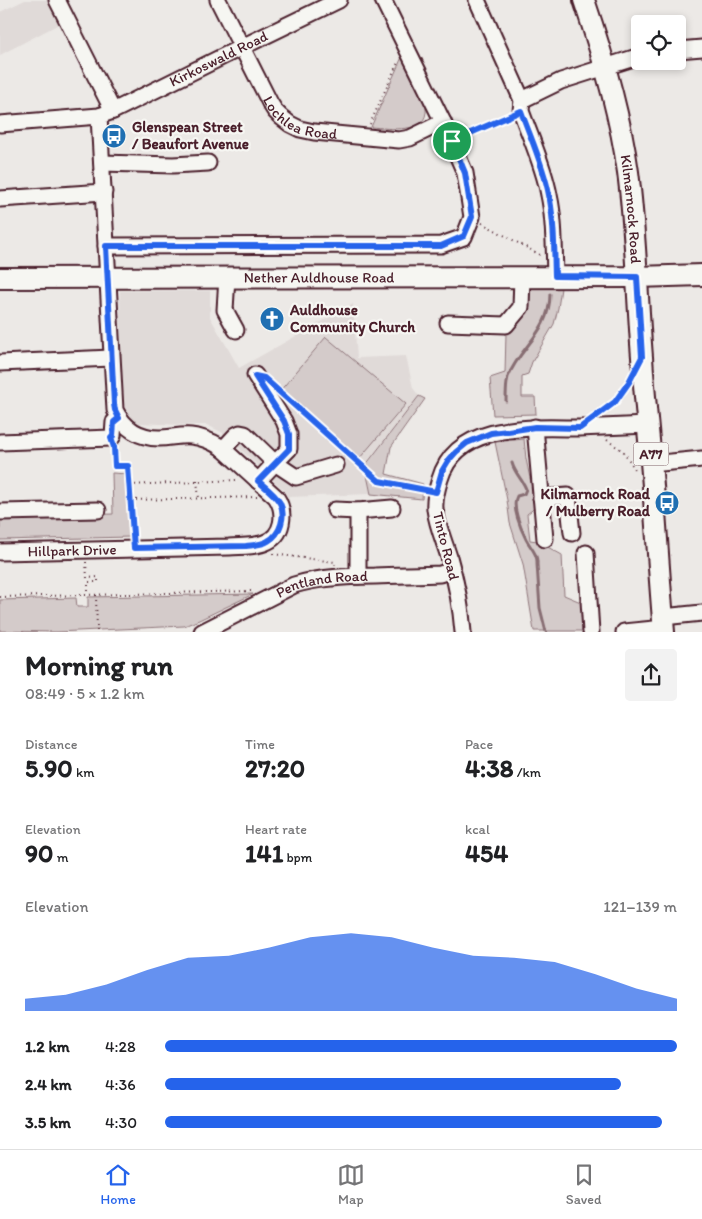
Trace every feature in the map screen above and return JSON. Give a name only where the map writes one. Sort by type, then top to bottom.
[{"type":"main road","name":"Kilmarnock Road","points":[[584,0],[596,33],[605,67],[619,123],[627,170],[648,425],[644,468],[663,625]]},
{"type":"main road","name":"Nether Auldhouse Road","points":[[0,278],[522,277],[555,270],[637,277],[702,275]]},
{"type":"street","points":[[57,0],[106,114],[102,163],[115,410],[119,418],[139,435],[148,438],[192,436],[212,442],[223,449],[276,497],[280,504],[282,512],[280,527],[275,535],[264,543]]},
{"type":"street","name":"Lochlea Road","points":[[218,0],[275,111],[286,121],[300,129],[399,140],[410,138],[443,122]]},
{"type":"street","name":"Kirkoswald Road","points":[[106,114],[339,0]]},
{"type":"street","points":[[106,246],[441,246],[464,236],[472,217],[465,173],[443,122],[383,0]]},
{"type":"street","points":[[477,0],[522,106],[543,170],[550,198],[555,270]]},
{"type":"street","points":[[686,49],[702,48]]},
{"type":"street","points":[[522,106],[561,81],[631,59]]},
{"type":"street","points":[[0,124],[106,114]]},
{"type":"street","points":[[102,163],[173,165],[208,163]]},
{"type":"street","points":[[0,199],[104,192]]},
{"type":"street","points":[[227,277],[225,310],[236,330]]},
{"type":"street","points":[[448,323],[506,325],[521,307],[522,277]]},
{"type":"street","points":[[0,363],[112,358]]},
{"type":"street","points":[[255,376],[284,421],[289,434],[289,449],[275,463],[255,478]]},
{"type":"street","points":[[0,442],[111,438],[113,436],[114,422],[119,418]]},
{"type":"street","name":"Tinto Road","points":[[463,632],[462,617],[452,570],[435,508],[436,492],[442,471],[456,452],[467,443],[491,433],[535,427],[580,428],[648,425]]},
{"type":"street","points":[[535,427],[545,539]]},
{"type":"street","points":[[223,449],[240,433],[246,434],[275,463],[296,477],[336,465]]},
{"type":"street","points":[[644,468],[702,459]]},
{"type":"street","points":[[542,498],[568,496],[572,533]]},
{"type":"street","points":[[335,510],[358,511],[392,508]]},
{"type":"street","points":[[0,512],[98,510]]},
{"type":"street","points":[[358,511],[358,576]]},
{"type":"street","name":"Hillpark Drive","points":[[0,552],[229,547],[264,543]]},
{"type":"street","points":[[586,553],[591,632]]},
{"type":"street","name":"Pentland Road","points":[[202,632],[301,583],[324,578],[440,574],[452,570]]},
{"type":"street","points":[[624,632],[663,625],[702,613]]},
{"type":"path","points":[[364,137],[406,46]]},
{"type":"path","points":[[452,141],[522,106]]},
{"type":"path","points":[[472,217],[555,270]]},
{"type":"path","points":[[580,428],[615,402],[629,382]]},
{"type":"path","points":[[286,397],[379,481],[436,492]]},
{"type":"path","points":[[602,437],[644,468]]},
{"type":"path","points":[[111,438],[114,447],[115,466],[128,466],[134,548]]},
{"type":"path","points":[[130,485],[255,478]]},
{"type":"path","points":[[197,481],[199,498]]},
{"type":"path","points":[[131,500],[260,497],[270,492]]},
{"type":"path","points":[[264,543],[271,554],[335,562],[338,578]]},
{"type":"path","points":[[87,578],[98,577],[98,582],[88,582],[88,595]]},
{"type":"path","points":[[0,597],[258,591],[264,601]]},
{"type":"path","points":[[96,595],[97,632]]},
{"type":"shaded area","points":[[25,0],[48,0],[61,23],[0,55],[0,12]]},
{"type":"shaded area","points":[[402,57],[426,107],[425,116],[421,122],[406,128],[371,127]]},
{"type":"shaded area","points":[[530,288],[561,288],[554,324],[532,362],[528,374],[522,376],[522,397],[535,397],[536,414],[493,415],[490,378],[505,373],[506,333],[524,310]]},
{"type":"shaded area","points":[[120,291],[210,291],[210,317],[239,368],[353,304],[357,358],[406,356],[413,388],[419,396],[365,465],[371,494],[288,497],[284,490],[223,433],[207,425],[139,423],[133,420],[121,401]]},
{"type":"shaded area","points":[[326,337],[406,404],[359,459],[279,392]]},
{"type":"shaded area","points":[[419,396],[425,399],[391,447],[386,474],[423,484],[422,499],[371,494],[365,466]]},
{"type":"shaded area","points":[[524,439],[526,459],[536,507],[527,514],[530,540],[537,541],[562,555],[564,595],[583,603],[585,631],[534,631],[523,564],[510,523],[495,442]]},
{"type":"shaded area","points":[[112,473],[127,474],[130,537],[0,540],[0,517],[113,514]]},
{"type":"shaded area","points":[[253,594],[184,626],[56,632],[0,631],[0,600],[76,598],[77,607],[88,607],[88,597]]},
{"type":"waterway","points":[[506,401],[508,377],[513,366],[540,329],[549,307],[550,294]]},
{"type":"waterway","points":[[512,463],[526,489],[524,494],[517,496],[515,506],[519,524],[537,560],[540,608],[546,632]]},
{"type":"place","name":"Glenspean Street / Beaufort Avenue","points":[[114,136]]},
{"type":"place","name":"Auldhouse Community Church","points":[[272,319]]},
{"type":"place","name":"Kilmarnock Road / Mulberry Road","points":[[667,503]]},
{"type":"route","points":[[521,111],[547,182],[552,220],[555,276],[637,277],[642,357],[629,382],[615,402],[580,428],[535,427],[491,433],[467,443],[448,461],[442,471],[436,492],[379,481],[264,378],[255,376],[284,421],[289,434],[289,449],[258,481],[276,497],[280,504],[282,519],[275,535],[264,543],[246,546],[134,548],[128,466],[115,466],[114,447],[111,438],[113,436],[114,422],[119,418],[114,404],[106,246],[441,246],[464,236],[472,217],[465,173],[452,141],[521,111]]}]
